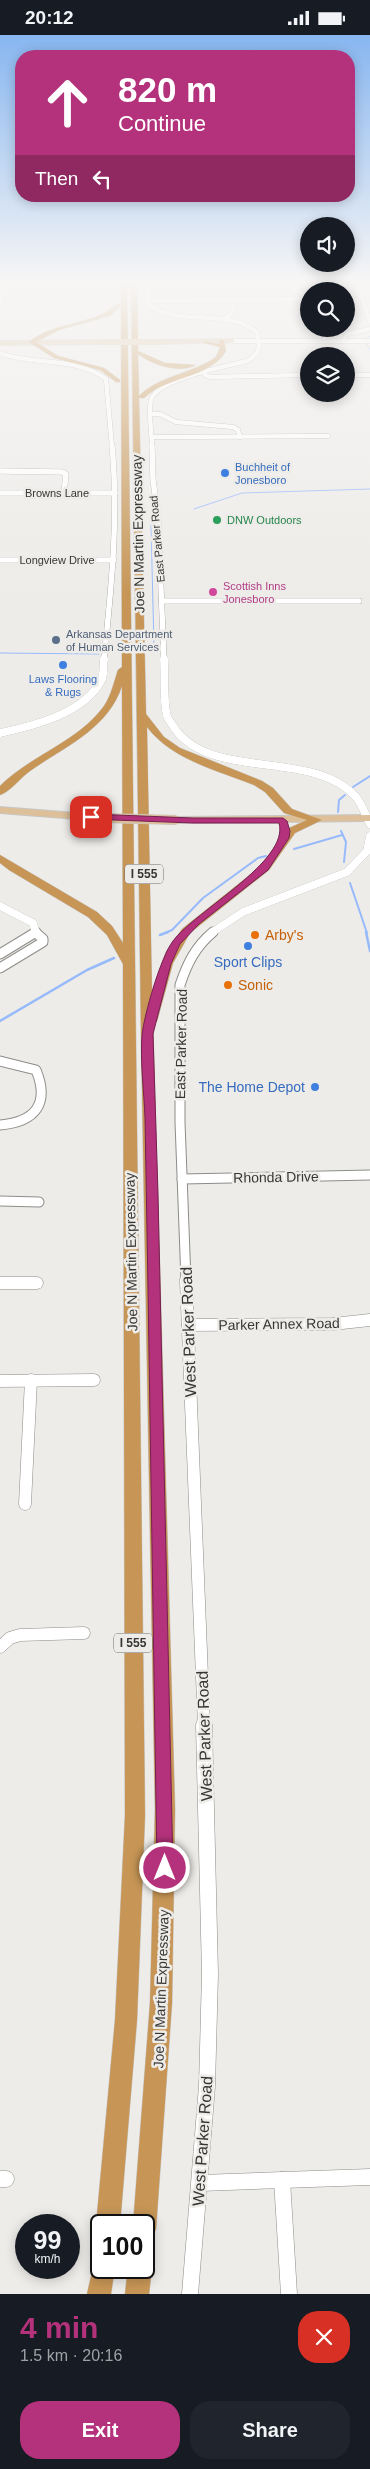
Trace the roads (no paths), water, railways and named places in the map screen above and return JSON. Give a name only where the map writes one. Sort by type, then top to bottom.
[{"type":"highway","points":[[118,384],[119,399],[125,418]]},
{"type":"highway","name":"Joe N Martin Expressway","points":[[109,2214],[122,2087],[134,1874],[125,384]]},
{"type":"highway","name":"Joe N Martin Expressway","points":[[136,384],[147,1034],[153,1204],[165,1868],[160,2022],[145,2214]]},
{"type":"highway","points":[[137,459],[142,441],[141,384]]},
{"type":"highway","points":[[142,397],[146,390],[155,384]]},
{"type":"highway","points":[[0,791],[32,764],[81,733],[103,714],[113,698],[126,663]]},
{"type":"highway","points":[[141,714],[161,739],[176,750],[258,783],[272,793],[283,807],[293,814],[317,820]]},
{"type":"highway","points":[[283,807],[285,838]]},
{"type":"highway","points":[[147,1034],[166,964],[176,943],[196,921],[265,868],[291,831],[317,820]]},
{"type":"highway","points":[[0,858],[14,869],[93,915],[112,935],[128,961]]},
{"type":"highway","points":[[99,2294],[101,2279]]},
{"type":"highway","points":[[136,2294],[138,2279]]},
{"type":"main road","points":[[0,810],[102,818],[176,820],[370,820]]},
{"type":"street","points":[[0,733],[26,728],[56,717],[76,706],[94,690],[104,672],[114,560],[115,493],[106,384]]},
{"type":"street","name":"East Parker Road","points":[[169,384],[156,391],[152,399],[152,437],[153,485],[158,516],[167,717],[172,729],[181,739],[212,754],[319,775],[347,790],[358,800],[370,820]]},
{"type":"street","points":[[152,413],[180,422],[233,427],[238,430],[240,437]]},
{"type":"street","points":[[152,437],[328,437]]},
{"type":"street","points":[[0,471],[62,472],[66,474],[64,493]]},
{"type":"street","name":"Browns Lane","points":[[0,493],[115,493]]},
{"type":"street","name":"Longview Drive","points":[[0,561],[114,560]]},
{"type":"street","points":[[162,601],[360,601]]},
{"type":"street","name":"East Parker Road","points":[[182,1179],[179,1003],[180,985],[187,964],[195,950],[211,933],[243,912],[347,872],[367,851],[370,836]]},
{"type":"street","points":[[0,906],[33,923],[36,933],[43,939],[43,943],[0,969]]},
{"type":"street","points":[[0,953],[36,933]]},
{"type":"street","points":[[0,1061],[36,1070],[42,1081],[40,1107],[28,1120],[11,1125],[0,1125]]},
{"type":"street","name":"Rhonda Drive","points":[[182,1179],[370,1175]]},
{"type":"street","name":"West Parker Road","points":[[182,1179],[206,1772],[210,1974],[200,2183],[190,2294]]},
{"type":"street","points":[[0,1201],[39,1201]]},
{"type":"street","points":[[0,1283],[37,1283]]},
{"type":"street","name":"Parker Annex Road","points":[[188,1325],[333,1324],[370,1320]]},
{"type":"street","points":[[25,1504],[31,1380]]},
{"type":"street","points":[[0,1381],[94,1380]]},
{"type":"street","points":[[0,1647],[10,1638],[20,1635],[84,1633]]},
{"type":"street","points":[[200,2183],[370,2177]]},
{"type":"street","points":[[282,2180],[289,2294]]},
{"type":"waterway","points":[[194,509],[242,493],[370,489]]},
{"type":"waterway","points":[[151,525],[154,647]]},
{"type":"waterway","points":[[0,653],[99,654]]},
{"type":"waterway","points":[[353,787],[370,776]]},
{"type":"waterway","points":[[338,812],[339,800],[345,795]]},
{"type":"waterway","points":[[341,831],[346,842],[344,862]]},
{"type":"waterway","points":[[294,849],[342,835]]},
{"type":"waterway","points":[[165,933],[172,930],[203,898],[258,858],[266,856]]},
{"type":"waterway","points":[[350,883],[367,933]]},
{"type":"waterway","points":[[160,935],[168,932]]},
{"type":"waterway","points":[[366,932],[370,951]]},
{"type":"waterway","points":[[0,1021],[87,970],[114,958]]},
{"type":"place","name":"Buchheit of Jonesboro","points":[[225,473]]},
{"type":"place","name":"DNW Outdoors","points":[[217,520]]},
{"type":"place","name":"Scottish Inns Jonesboro","points":[[213,592]]},
{"type":"place","name":"Arkansas Department of Human Services","points":[[56,640]]},
{"type":"place","name":"Laws Flooring & Rugs","points":[[63,665]]},
{"type":"place","name":"Arby's","points":[[255,935]]},
{"type":"place","name":"Sport Clips","points":[[248,946]]},
{"type":"place","name":"Sonic","points":[[228,985]]},
{"type":"place","name":"The Home Depot","points":[[315,1087]]}]
